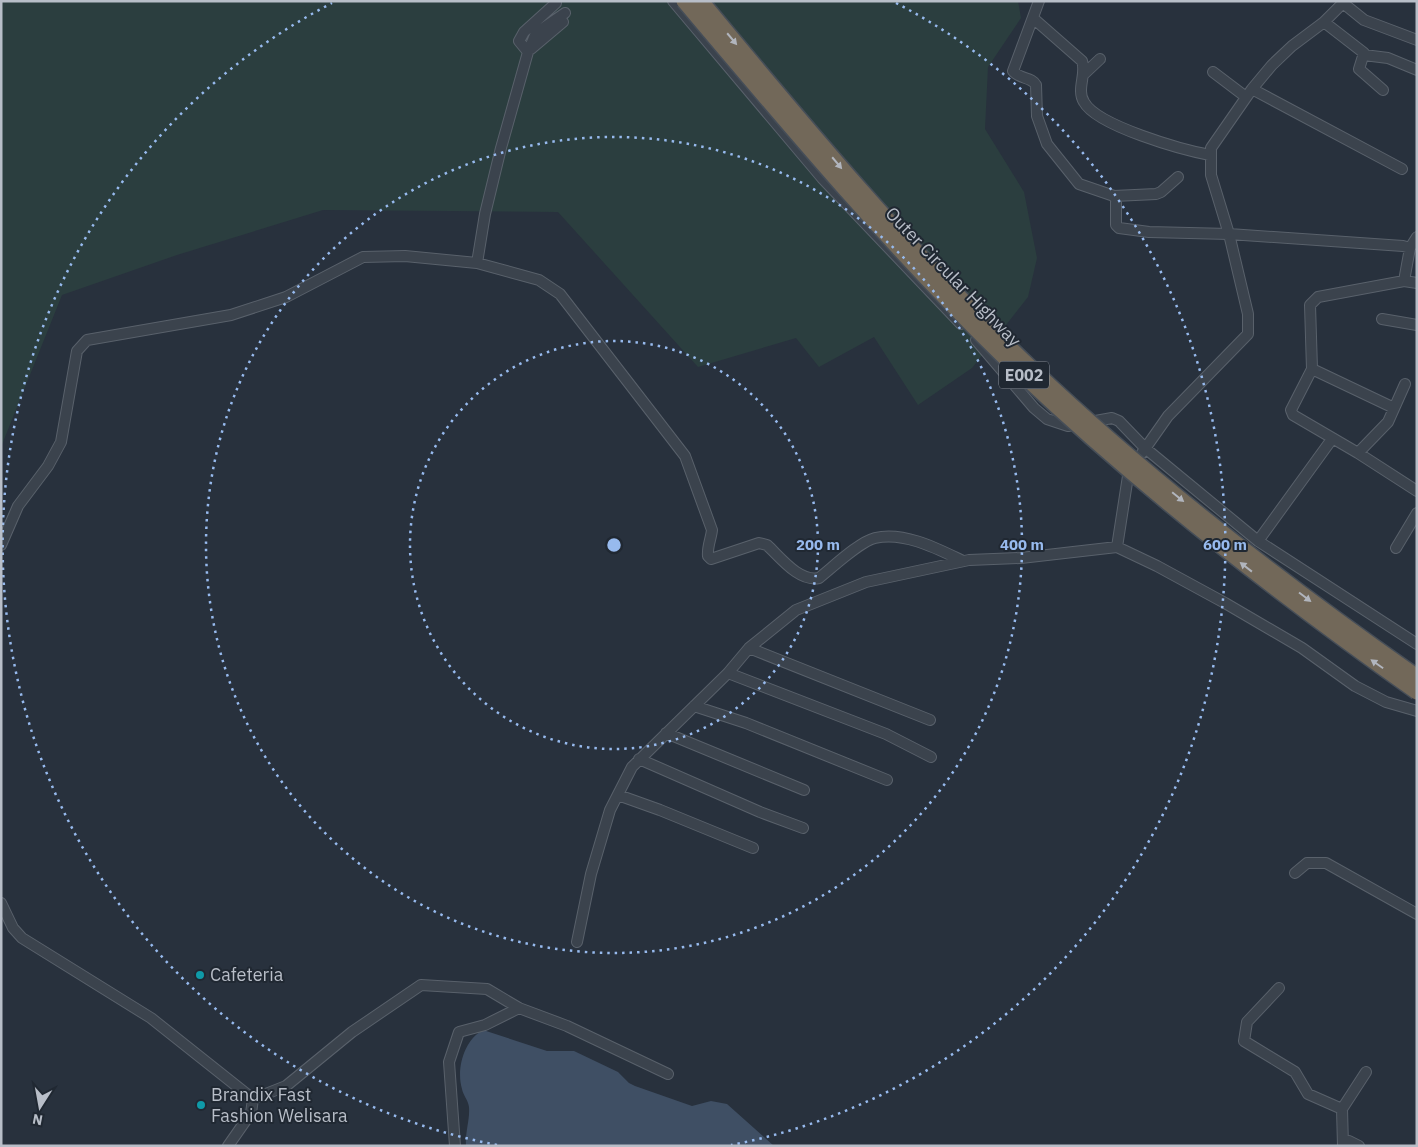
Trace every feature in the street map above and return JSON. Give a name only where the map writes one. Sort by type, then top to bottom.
[{"type":"highway","name":"Outer Circular Highway","points":[[684,1],[861,209],[934,286],[1031,382],[1126,468],[1208,537],[1329,630],[1417,692]]},
{"type":"highway","name":"Outer Circular Highway","points":[[701,1],[856,186],[1029,366],[1141,467],[1243,550],[1332,617],[1417,677]]},
{"type":"street","points":[[673,1],[822,178],[914,278],[984,347],[1034,408],[1048,419],[1068,426],[1112,418],[1119,421],[1145,448],[1258,541],[1417,644]]},
{"type":"street","points":[[1039,1],[1013,71],[1015,74],[1034,82],[1036,85],[1037,116],[1047,144],[1074,180],[1083,187],[1114,196],[1156,194],[1178,176]]},
{"type":"street","points":[[1117,548],[1128,476],[1145,448],[1168,416],[1248,334],[1248,314],[1229,234],[1211,175],[1211,148],[1249,93],[1292,46],[1324,22],[1344,2],[1364,20],[1417,40]]},
{"type":"street","points":[[528,52],[519,41],[521,37],[556,3]]},
{"type":"street","points":[[477,263],[501,148],[528,52],[564,18]]},
{"type":"street","points":[[1033,18],[1077,55],[1084,65],[1080,90],[1082,101],[1090,110],[1126,129],[1160,142],[1185,151],[1210,155]]},
{"type":"street","points":[[1324,22],[1364,55],[1388,58],[1417,70]]},
{"type":"street","points":[[1364,55],[1359,69],[1383,90]]},
{"type":"street","points":[[1083,75],[1100,59]]},
{"type":"street","points":[[1213,72],[1249,93],[1402,168]]},
{"type":"street","points":[[1114,196],[1116,200],[1116,225],[1119,228],[1149,232],[1229,234],[1410,248]]},
{"type":"street","points":[[1404,282],[1410,248],[1417,237]]},
{"type":"street","points":[[1,545],[18,506],[48,466],[62,442],[77,351],[87,340],[230,315],[286,297],[363,256],[405,256],[477,263],[539,280],[560,294],[685,456],[712,530],[711,540],[707,549],[708,556],[712,559],[759,543],[767,545],[802,577],[810,580],[819,578],[864,543],[874,538],[887,537],[930,546],[963,561]]},
{"type":"street","points":[[1417,283],[1404,282],[1318,297],[1313,300],[1310,305],[1312,368],[1291,410],[1292,415],[1358,453],[1417,492]]},
{"type":"street","points":[[1382,319],[1417,325]]},
{"type":"street","points":[[1312,368],[1394,408]]},
{"type":"street","points":[[1358,453],[1388,422],[1405,384]]},
{"type":"street","points":[[1258,541],[1332,439]]},
{"type":"street","points":[[1396,548],[1417,513]]},
{"type":"street","points":[[577,942],[591,874],[610,810],[632,767],[728,673],[749,648],[796,610],[866,582],[963,561],[1021,558],[1117,548],[1157,566],[1225,603],[1302,648],[1355,686],[1386,702],[1417,711]]},
{"type":"street","points":[[749,648],[930,720]]},
{"type":"street","points":[[728,673],[886,734],[931,757]]},
{"type":"street","points":[[694,706],[746,723],[887,780]]},
{"type":"street","points":[[666,733],[804,790]]},
{"type":"street","points":[[639,760],[760,812],[803,828]]},
{"type":"street","points":[[618,795],[753,848]]},
{"type":"street","points":[[1295,873],[1308,863],[1326,863],[1417,914]]},
{"type":"street","points":[[1,904],[13,928],[22,938],[151,1018],[253,1098]]},
{"type":"street","points":[[253,1098],[286,1086],[352,1032],[421,985],[487,988],[519,1008],[567,1026],[668,1074]]},
{"type":"street","points":[[1279,988],[1247,1022],[1244,1041],[1295,1072],[1308,1094],[1342,1109]]},
{"type":"street","points":[[455,1146],[450,1062],[459,1032],[485,1025],[519,1008]]},
{"type":"street","points":[[1344,1146],[1342,1109],[1366,1072]]},
{"type":"street","points":[[228,1146],[251,1113],[253,1098]]},
{"type":"street","points":[[1344,1146],[1349,1141],[1359,1146]]},
{"type":"shaded area","points":[[1,1],[1018,1],[1021,18],[988,67],[985,129],[1024,192],[1037,258],[1028,297],[972,368],[918,405],[874,337],[819,367],[796,338],[698,367],[558,212],[323,210],[177,255],[62,295],[1,447]]},
{"type":"water","points":[[483,1030],[547,1051],[574,1051],[618,1072],[635,1086],[692,1106],[711,1101],[727,1104],[774,1146],[466,1146],[469,1107],[460,1081],[461,1064],[466,1048],[476,1035]]},
{"type":"place","name":"Cafeteria","points":[[200,975]]},
{"type":"place","name":"Brandix Fast Fashion Welisara","points":[[201,1105]]}]
